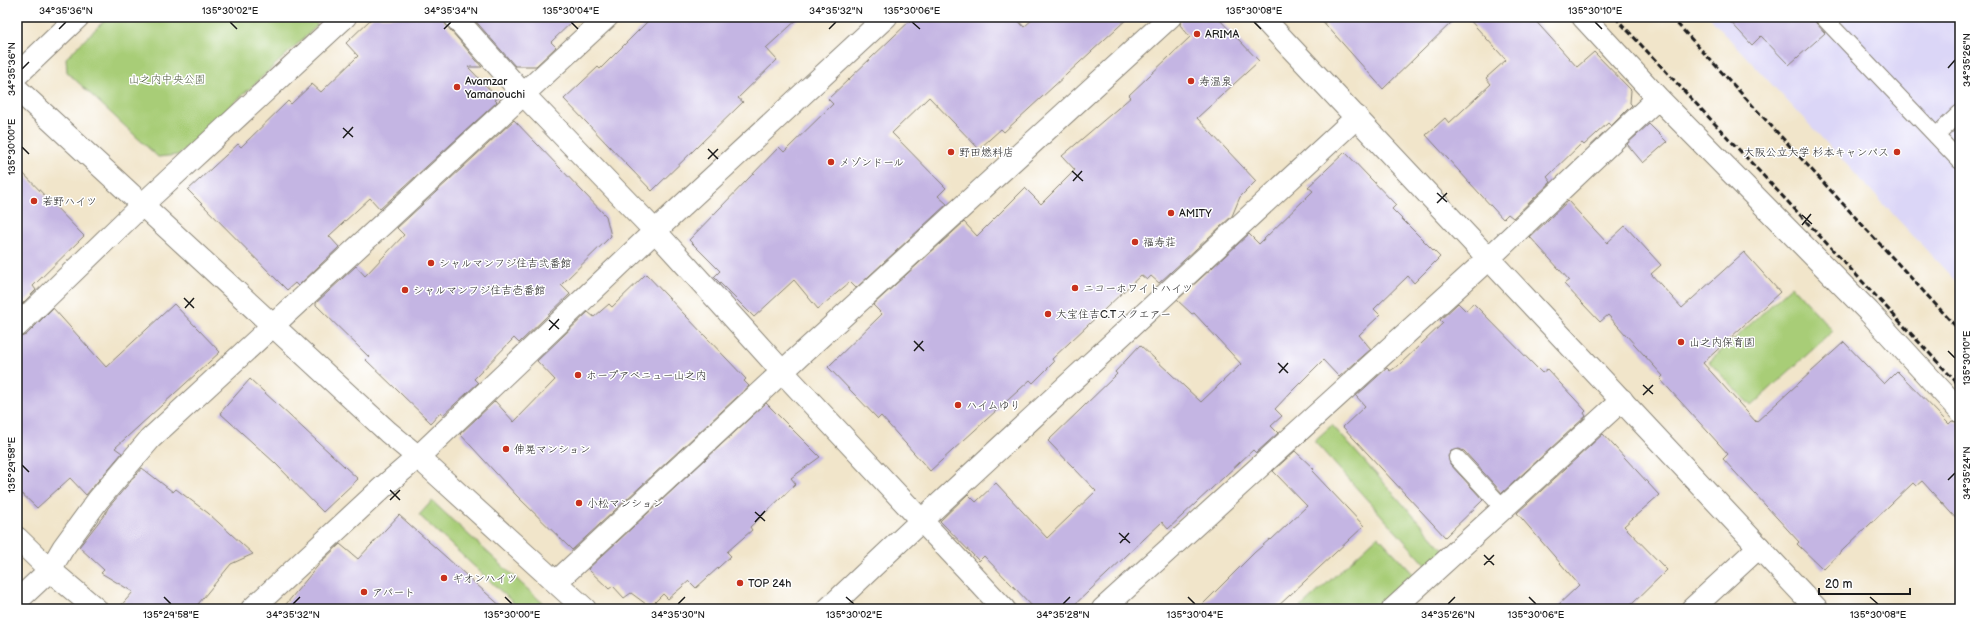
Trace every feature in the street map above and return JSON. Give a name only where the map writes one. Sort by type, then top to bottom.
[{"type":"street","points":[[17,74],[78,17]]},
{"type":"street","points":[[17,326],[142,205],[345,17]]},
{"type":"street","points":[[455,17],[524,95],[655,232],[1004,609]]},
{"type":"street","points":[[17,601],[50,570],[98,500],[150,440],[607,17]]},
{"type":"street","points":[[252,609],[383,487],[418,457],[655,232],[886,17]]},
{"type":"street","points":[[556,582],[783,371],[1170,17]]},
{"type":"street","points":[[1262,17],[1817,609]]},
{"type":"street","points":[[1583,17],[1658,98],[1869,312],[1960,411]]},
{"type":"street","points":[[17,89],[388,432],[418,457],[585,609]]},
{"type":"street","points":[[1103,609],[1488,259],[1658,98]]},
{"type":"street","points":[[828,609],[1357,117]]},
{"type":"street","points":[[1393,609],[1622,400]]},
{"type":"street","points":[[17,538],[50,570],[96,609]]},
{"type":"street","points":[[1692,609],[1759,547]]},
{"type":"lane","points":[[1823,17],[1960,161]]},
{"type":"lane","points":[[1936,136],[1960,113]]},
{"type":"lane","points":[[1457,458],[1504,509]]},
{"type":"shaded area","name":"大阪公立大学 杉本キャンパス","points":[[1709,17],[1960,17],[1960,286]]},
{"type":"green space","name":"山之内中央公園","points":[[108,17],[309,17],[318,25],[178,155],[158,157],[67,72],[66,58]]},
{"type":"green space","points":[[1792,286],[1833,331],[1751,406],[1709,362]]},
{"type":"green space","points":[[1332,425],[1445,551],[1428,567],[1314,441]]},
{"type":"green space","points":[[432,501],[547,607],[545,609],[520,609],[419,515]]},
{"type":"green space","points":[[1378,536],[1415,576],[1379,609],[1299,609]]},
{"type":"building","points":[[373,17],[443,17],[446,25],[482,67],[468,67],[498,98],[495,100],[497,102],[380,209],[370,198],[329,236],[339,247],[298,286],[295,283],[287,290],[188,190],[238,144],[241,147],[288,101],[291,104],[312,84],[321,92],[358,56],[346,43]]},
{"type":"building","points":[[472,17],[577,17],[551,42],[556,47],[536,66],[515,66]]},
{"type":"building","points":[[652,17],[800,17],[766,48],[777,60],[738,98],[743,102],[652,191],[564,99],[598,67],[600,69]]},
{"type":"building","points":[[914,17],[1015,17],[1024,27],[1035,17],[1129,17],[1004,132],[1001,129],[979,149],[929,97],[892,133],[946,188],[938,196],[947,204],[856,288],[850,282],[818,309],[794,280],[754,317],[714,277],[720,271],[689,240],[779,147],[784,152],[833,104],[828,99]]},
{"type":"building","points":[[1182,17],[1217,17],[1259,61],[1197,118],[1256,181],[1240,197],[1232,216],[1159,283],[1151,276],[1147,280],[1141,275],[1052,359],[1054,362],[1033,383],[1030,380],[930,471],[881,416],[878,419],[828,367],[882,314],[873,305],[964,222],[977,236],[1025,188],[1041,204],[1075,170],[1062,156],[1131,97],[1129,95],[1190,37],[1180,25]]},
{"type":"building","points":[[1319,17],[1457,17],[1383,89]]},
{"type":"building","points":[[1467,17],[1532,17],[1577,67],[1594,52],[1631,90],[1630,103],[1632,105],[1611,126],[1608,123],[1584,145],[1582,143],[1547,177],[1551,182],[1513,218],[1508,214],[1503,219],[1426,135],[1445,118],[1449,123],[1491,84],[1486,78],[1506,60]]},
{"type":"building","points":[[1726,17],[1814,17],[1816,23],[1825,33],[1789,65],[1761,36],[1752,45]]},
{"type":"building","points":[[514,120],[606,216],[611,236],[561,285],[570,294],[519,343],[514,338],[474,379],[478,383],[443,415],[441,412],[431,423],[366,360],[369,357],[316,305],[316,303],[356,266],[365,276],[404,235],[397,228]]},
{"type":"building","points":[[1649,124],[1667,142],[1643,163],[1627,144]]},
{"type":"building","points":[[1345,152],[1396,205],[1392,209],[1440,257],[1414,283],[1408,276],[1374,309],[1380,315],[1359,335],[1371,349],[1339,377],[1323,360],[1275,409],[1282,416],[1271,426],[1278,433],[1256,453],[1253,450],[1168,529],[1162,522],[1070,609],[1035,609],[984,556],[979,561],[940,521],[968,494],[976,502],[996,483],[1047,538],[1096,491],[1048,441],[1117,374],[1115,372],[1140,345],[1201,402],[1241,364],[1194,313],[1192,314],[1177,300],[1249,234],[1259,244],[1313,191],[1308,187]]},
{"type":"building","name":"若野ハイツ","points":[[17,167],[84,236],[33,286],[36,290],[17,309]]},
{"type":"building","points":[[1568,201],[1607,243],[1625,226],[1661,265],[1651,274],[1682,308],[1744,252],[1780,292],[1703,363],[1756,422],[1844,342],[1884,384],[1897,371],[1949,424],[1952,421],[1960,423],[1960,523],[1922,481],[1916,486],[1913,483],[1823,569],[1797,544],[1799,542],[1723,459],[1728,454],[1660,379],[1663,376],[1608,315],[1600,322],[1564,284],[1569,280],[1530,237]]},
{"type":"building","points":[[646,274],[746,379],[744,381],[749,386],[572,550],[517,496],[460,434],[495,401],[514,422],[555,380],[537,361],[588,312],[594,317],[609,304],[612,307]]},
{"type":"building","points":[[1458,303],[1466,311],[1473,303],[1542,373],[1547,369],[1586,411],[1584,413],[1586,416],[1502,493],[1464,451],[1459,449],[1451,451],[1448,456],[1450,464],[1483,500],[1445,537],[1343,427],[1365,406],[1356,396],[1387,368],[1390,371],[1399,365],[1443,323],[1440,320]]},
{"type":"building","points":[[174,304],[220,352],[115,448],[122,453],[86,495],[70,478],[37,508],[17,489],[17,338],[26,335],[53,308],[106,367]]},
{"type":"building","points":[[250,379],[358,479],[323,512],[275,463],[220,413]]},
{"type":"building","points":[[766,403],[820,457],[791,478],[796,484],[750,527],[752,530],[727,552],[731,556],[696,588],[689,581],[668,599],[663,594],[650,607],[631,593],[624,598],[613,586],[609,589],[588,569]]},
{"type":"building","points":[[1603,434],[1659,495],[1624,526],[1667,570],[1627,609],[1554,609],[1579,585],[1517,513]]},
{"type":"building","points":[[1295,451],[1314,469],[1312,471],[1364,526],[1275,609],[1198,609],[1254,553],[1270,539],[1271,540],[1307,506],[1273,471]]},
{"type":"building","points":[[142,468],[173,492],[176,489],[208,513],[253,554],[231,564],[194,609],[118,609],[133,592],[101,573],[104,570],[79,547],[108,508]]},
{"type":"building","points":[[399,515],[504,609],[282,609],[321,562],[340,544],[358,559]]},
{"type":"railway","points":[[1615,17],[1960,386]]},
{"type":"railway","points":[[1671,17],[1960,331]]},
{"type":"place","name":"ARIMA","points":[[1197,34]]},
{"type":"place","name":"寿温泉","points":[[1191,81]]},
{"type":"place","name":"Avamzar Yamanouchi","points":[[457,87]]},
{"type":"place","name":"野田燃料店","points":[[951,152]]},
{"type":"place","name":"大阪公立大学 杉本キャンパス","points":[[1897,152]]},
{"type":"place","name":"メゾンドール","points":[[831,162]]},
{"type":"place","name":"若野ハイツ","points":[[34,201]]},
{"type":"place","name":"AMITY","points":[[1171,213]]},
{"type":"place","name":"福寿荘","points":[[1135,242]]},
{"type":"place","name":"シャルマンフジ住吉弐番館","points":[[431,263]]},
{"type":"place","name":"ニコーホワイトハイツ","points":[[1075,288]]},
{"type":"place","name":"シャルマンフジ住吉壱番館","points":[[405,290]]},
{"type":"place","name":"大宝住吉C.Tスクエアー","points":[[1048,314]]},
{"type":"place","name":"山之内保育園","points":[[1681,342]]},
{"type":"place","name":"ホープアベニュー山之内","points":[[578,375]]},
{"type":"place","name":"ハイムゆり","points":[[958,405]]},
{"type":"place","name":"伸晃マンション","points":[[506,449]]},
{"type":"place","name":"小松マンション","points":[[579,503]]},
{"type":"place","name":"ギオンハイツ","points":[[444,578]]},
{"type":"place","name":"TOP 24h","points":[[740,583]]},
{"type":"place","name":"アパート","points":[[364,592]]}]
